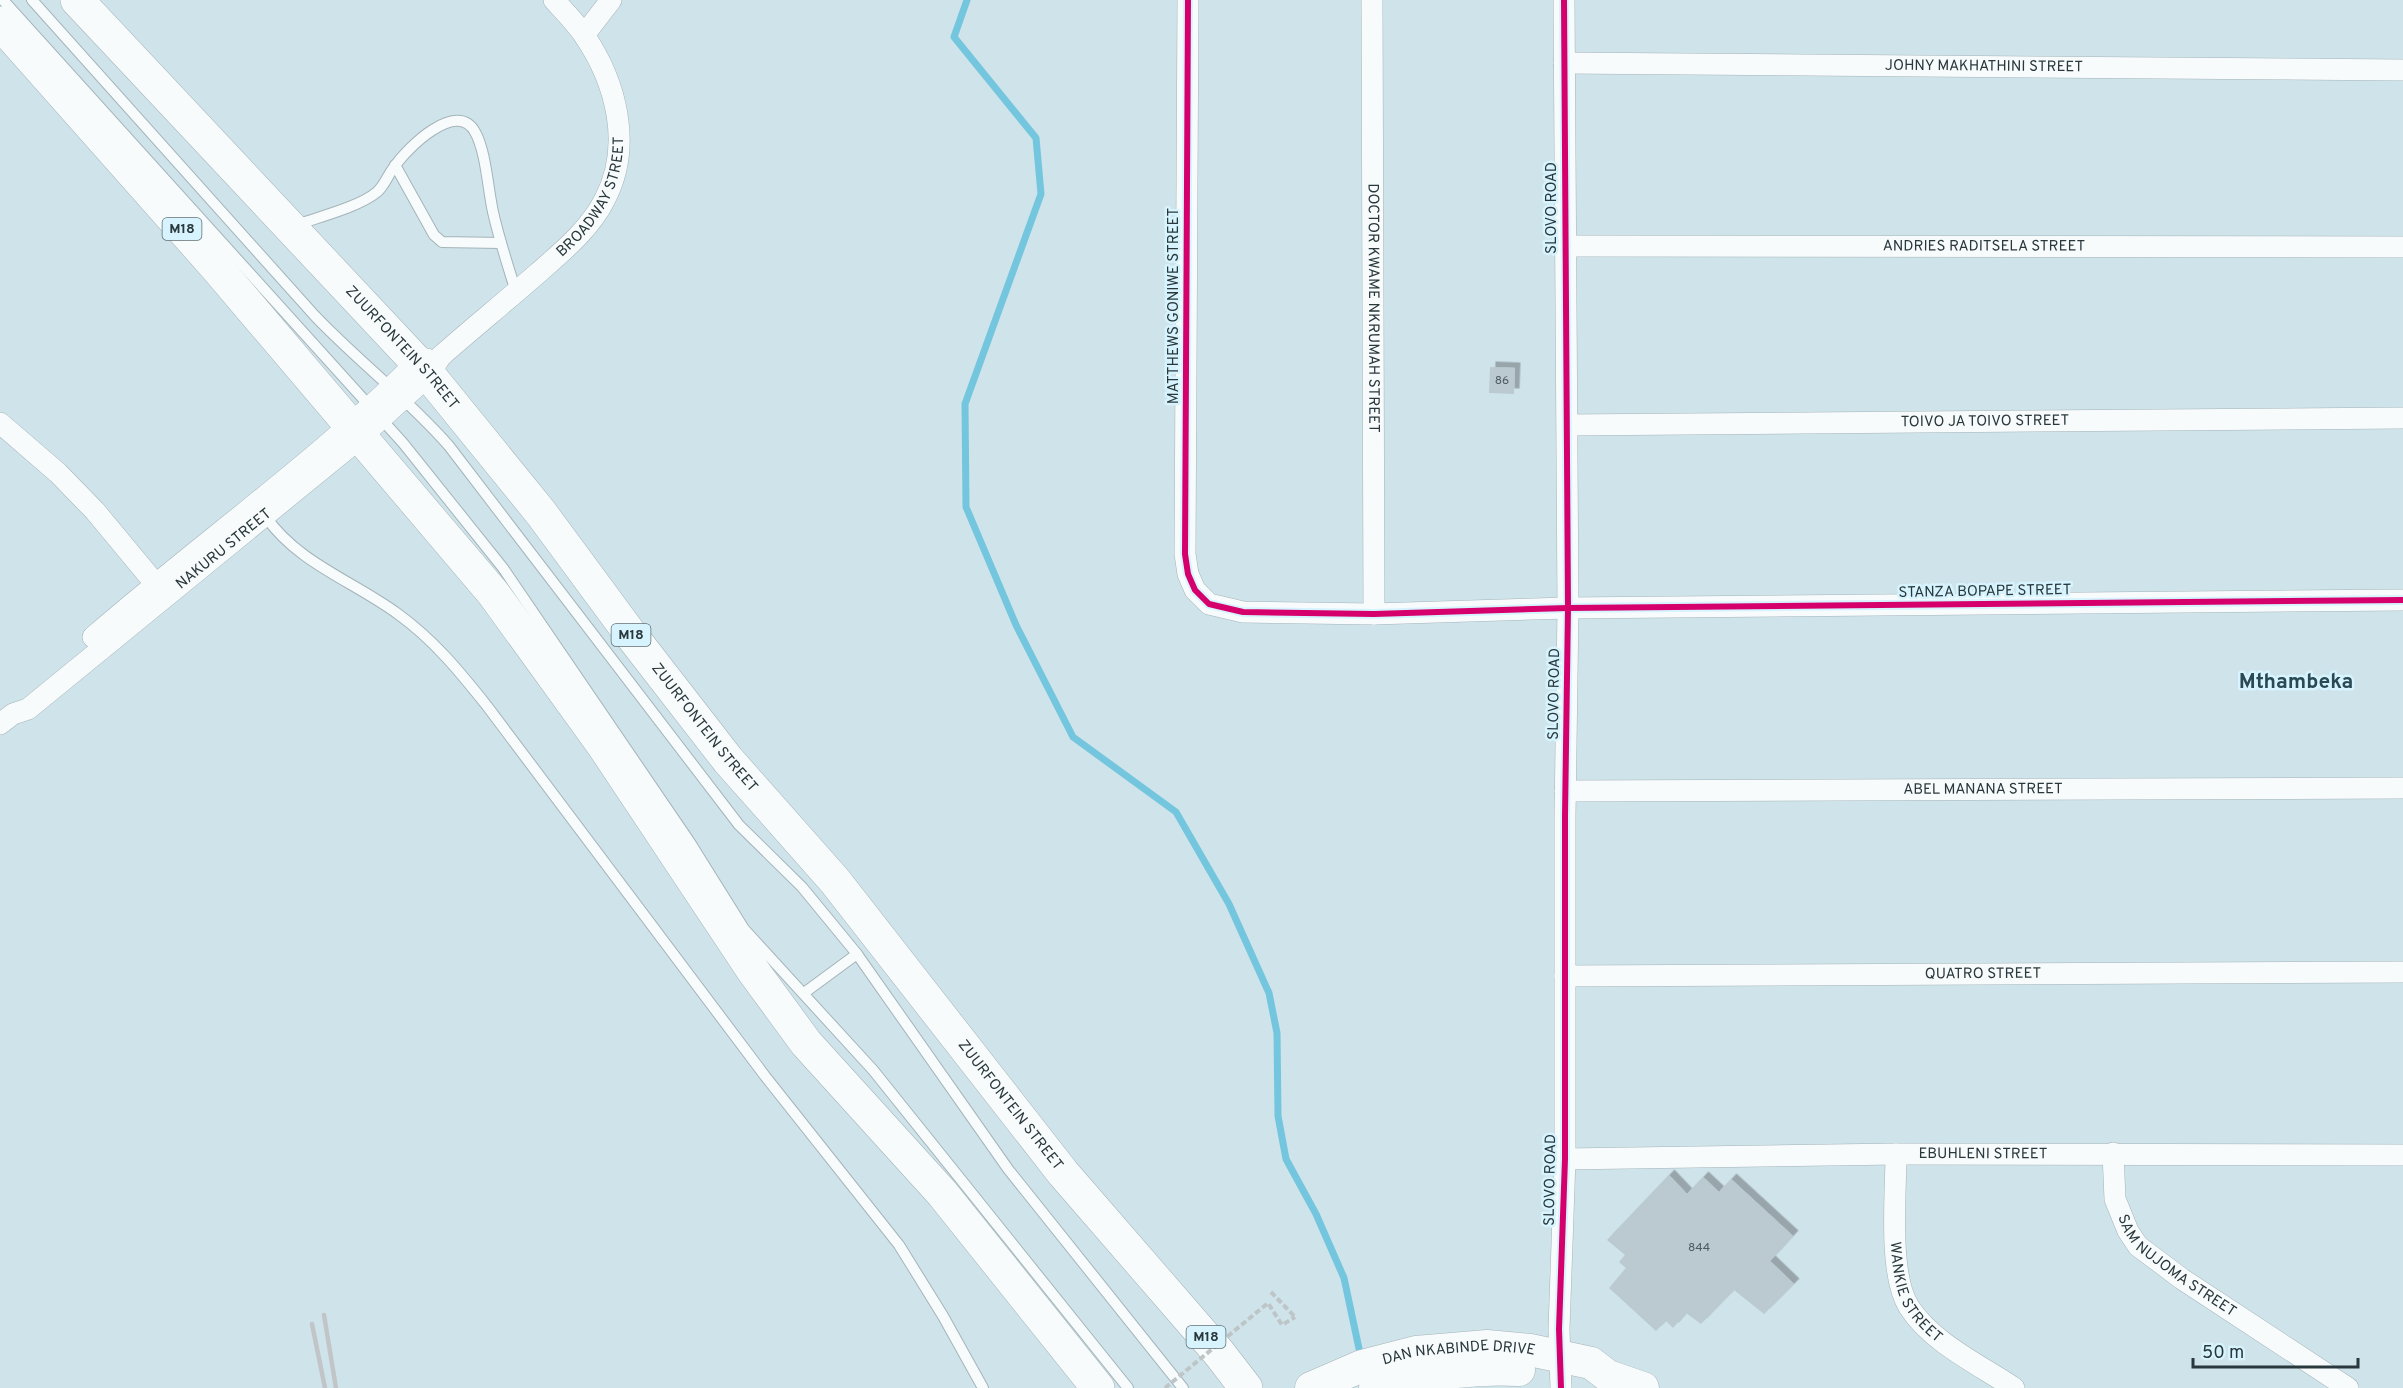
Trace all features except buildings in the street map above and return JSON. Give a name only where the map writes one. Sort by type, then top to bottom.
[{"type":"main road","name":"ZUURFONTEIN STREET","points":[[77,0],[292,227],[429,364],[728,760],[835,881],[1063,1173],[1219,1353],[1246,1388]]},
{"type":"main road","name":"M18","points":[[0,23],[217,268],[366,423],[539,655],[754,972],[806,1042],[942,1194],[1098,1388]]},
{"type":"street","name":"BROADWAY STREET","points":[[429,364],[572,243],[591,221],[606,198],[620,146],[618,119],[607,78],[584,35],[554,0]]},
{"type":"street","points":[[584,35],[611,0]]},
{"type":"street","name":"MATTHEWS GONIWE STREET","points":[[1188,0],[1185,554],[1188,574],[1196,590],[1209,604]]},
{"type":"street","name":"DOCTOR KWAME NKRUMAH STREET","points":[[1372,0],[1374,614]]},
{"type":"street","name":"SLOVO ROAD","points":[[1560,1373],[1565,1159],[1565,791],[1568,608],[1564,0]]},
{"type":"street","name":"JOHNY MAKHATHINI STREET","points":[[1564,63],[2403,70]]},
{"type":"street","name":"ANDRIES RADITSELA STREET","points":[[1564,246],[2403,247]]},
{"type":"street","name":"NAKURU STREET","points":[[160,589],[266,517],[429,364]]},
{"type":"street","name":"TOIVO JA TOIVO STREET","points":[[1568,425],[2403,418]]},
{"type":"street","points":[[0,423],[58,473],[88,503],[160,589]]},
{"type":"street","name":"NAKURU STREET","points":[[6,719],[28,709],[160,589],[366,423]]},
{"type":"street","name":"STANZA BOPAPE STREET","points":[[1209,604],[1243,612],[1374,614],[1568,608],[2403,600]]},
{"type":"street","name":"ABEL MANANA STREET","points":[[1565,791],[2403,788]]},
{"type":"street","name":"QUATRO STREET","points":[[1565,976],[2403,972]]},
{"type":"street","name":"SAM NUJOMA STREET","points":[[2113,1153],[2115,1199],[2128,1231],[2138,1246],[2182,1279],[2348,1388]]},
{"type":"street","name":"EBUHLENI STREET","points":[[1565,1159],[1896,1154],[2403,1155]]},
{"type":"street","name":"WANKIE STREET","points":[[1896,1154],[1897,1275],[1910,1308],[1939,1337],[2014,1388]]},
{"type":"street","name":"DAN NKABINDE DRIVE","points":[[1375,1388],[1418,1365]]},
{"type":"street","name":"DAN NKABINDE DRIVE","points":[[1314,1387],[1362,1366],[1418,1365],[1560,1373],[1587,1381],[1608,1376],[1643,1388]]},
{"type":"lane","points":[[3,0],[317,351],[366,423],[503,568],[689,841],[744,929],[873,1070],[1128,1388]]},
{"type":"lane","points":[[32,0],[315,316],[344,346],[398,393],[478,482],[739,825],[802,887],[857,954],[1008,1169],[1183,1388]]},
{"type":"lane","points":[[292,227],[373,195],[383,186],[395,165],[435,128],[452,120],[468,124],[475,130],[479,142],[501,243],[516,292]]},
{"type":"lane","points":[[395,165],[434,235],[442,242],[501,243]]},
{"type":"lane","points":[[266,517],[280,537],[298,553],[362,589],[400,615],[444,653],[488,706],[765,1076],[899,1245],[943,1316],[983,1388]]},
{"type":"lane","points":[[804,993],[857,954]]},
{"type":"path","points":[[1165,1388],[1268,1303],[1282,1325],[1295,1317],[1271,1292]]},
{"type":"waterway","points":[[967,0],[954,37],[1036,138],[1041,194],[965,404],[966,507],[1016,625],[1073,737],[1176,812],[1229,904],[1269,993],[1277,1033],[1278,1116],[1286,1159],[1316,1214],[1344,1278],[1361,1358]]},
{"type":"railway","points":[[324,1315],[336,1388]]},
{"type":"railway","points":[[312,1324],[325,1388]]},
{"type":"cycle path","points":[[1188,0],[1185,554],[1188,574],[1195,590],[1209,604],[1243,612],[1374,614],[1568,608],[2403,600]]},
{"type":"cycle path","points":[[1561,1388],[1559,1329],[1565,1159],[1565,816],[1568,608],[1564,0]]},
{"type":"district","name":"Mthambeka","points":[[2296,682]]}]
